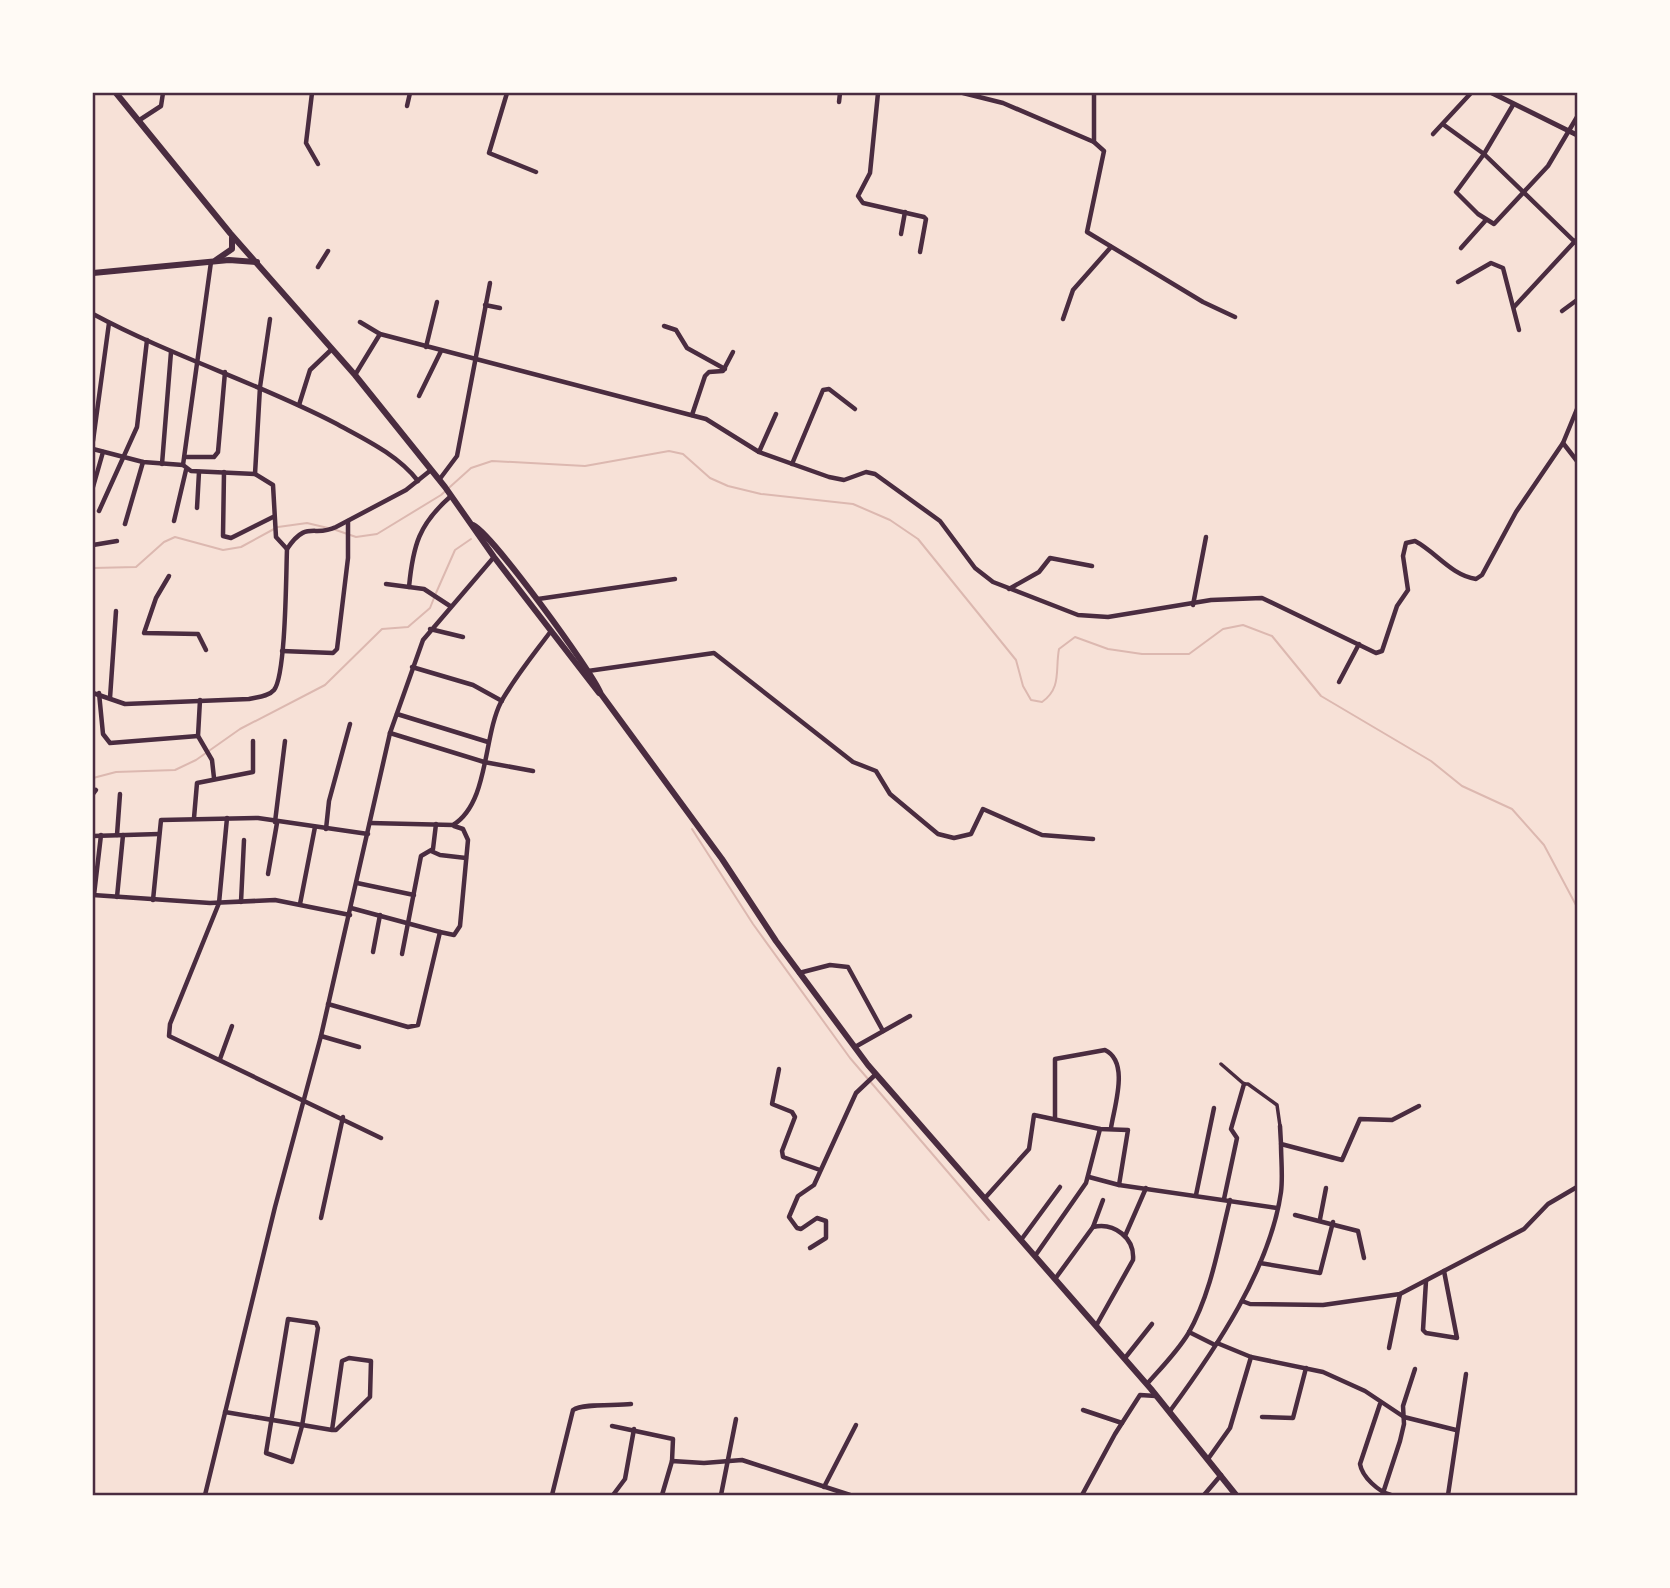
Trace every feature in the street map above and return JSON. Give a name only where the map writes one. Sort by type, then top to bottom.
[{"type":"main road","points":[[116,93],[230,233],[355,375],[428,473],[439,480],[536,600],[588,671],[601,694]]},
{"type":"main road","points":[[211,262],[232,249],[230,233]]},
{"type":"main road","points":[[93,273],[211,262],[257,262]]},
{"type":"main road","points":[[473,524],[492,559],[601,694],[799,973],[868,1065],[871,1078],[985,1198],[1170,1411],[1236,1495]]},
{"type":"street","points":[[137,121],[161,106],[163,93]]},
{"type":"street","points":[[312,93],[306,142],[318,164]]},
{"type":"street","points":[[407,106],[410,93]]},
{"type":"street","points":[[507,93],[489,153],[536,172]]},
{"type":"street","points":[[839,102],[840,93]]},
{"type":"street","points":[[878,93],[870,173],[858,196],[863,203],[926,219],[920,252]]},
{"type":"street","points":[[963,93],[1003,103],[1094,142],[1104,151],[1087,232],[1203,302],[1235,317]]},
{"type":"street","points":[[1094,93],[1094,142]]},
{"type":"street","points":[[1433,134],[1471,93]]},
{"type":"street","points":[[1492,93],[1577,135]]},
{"type":"street","points":[[1513,105],[1484,154],[1456,192],[1486,220],[1497,224],[1555,157],[1577,117]]},
{"type":"street","points":[[1444,125],[1484,154],[1576,241],[1513,307]]},
{"type":"street","points":[[901,234],[905,212]]},
{"type":"street","points":[[1461,247],[1486,220]]},
{"type":"street","points":[[1063,319],[1073,290],[1111,247]]},
{"type":"street","points":[[318,267],[328,251]]},
{"type":"street","points":[[174,521],[184,468],[196,360],[211,262]]},
{"type":"street","points":[[1458,282],[1491,262],[1498,264],[1503,268],[1519,330]]},
{"type":"street","points":[[439,480],[456,458],[490,283]]},
{"type":"street","points":[[1562,311],[1577,300]]},
{"type":"street","points":[[426,347],[438,302]]},
{"type":"street","points":[[485,305],[500,308]]},
{"type":"street","points":[[93,314],[171,352],[225,372],[299,405],[372,443],[416,478]]},
{"type":"street","points":[[256,474],[260,387],[270,319]]},
{"type":"street","points":[[360,321],[380,334],[692,415],[716,424],[759,453],[844,480],[866,472],[875,474],[936,517],[975,568],[1008,589],[1091,617],[1193,605],[1211,600],[1262,598],[1376,653],[1382,651],[1397,606],[1408,587],[1403,556],[1406,543],[1415,541],[1468,577],[1478,578],[1501,544],[1516,512],[1563,443],[1577,409]]},
{"type":"street","points":[[93,441],[109,323]]},
{"type":"street","points":[[664,326],[676,330],[688,348],[725,369]]},
{"type":"street","points":[[355,375],[380,334]]},
{"type":"street","points":[[99,511],[138,421],[147,340]]},
{"type":"street","points":[[299,405],[310,370],[332,349]]},
{"type":"street","points":[[419,396],[441,351]]},
{"type":"street","points":[[162,464],[171,352]]},
{"type":"street","points":[[725,369],[733,352]]},
{"type":"street","points":[[692,415],[707,372],[725,369]]},
{"type":"street","points":[[185,457],[214,457],[218,452],[225,372]]},
{"type":"street","points":[[792,464],[823,390],[829,389],[855,409]]},
{"type":"street","points":[[759,453],[776,414]]},
{"type":"street","points":[[1563,443],[1577,461]]},
{"type":"street","points":[[93,449],[199,472],[256,474],[273,485],[276,537],[287,549]]},
{"type":"street","points":[[93,486],[103,452]]},
{"type":"street","points":[[125,524],[144,462]]},
{"type":"street","points":[[197,508],[199,472]]},
{"type":"street","points":[[224,472],[223,537],[231,538],[273,517]]},
{"type":"street","points":[[198,736],[110,743],[103,734],[96,693],[125,704],[249,699],[275,690],[282,652],[287,549],[303,532],[330,530],[406,491],[416,478],[428,473]]},
{"type":"street","points":[[409,587],[412,558],[420,531],[449,492]]},
{"type":"street","points":[[282,652],[333,653],[337,649],[349,538],[348,521]]},
{"type":"street","points":[[1193,605],[1206,537]]},
{"type":"street","points":[[93,545],[117,541]]},
{"type":"street","points":[[1008,589],[1040,572],[1050,558],[1092,566]]},
{"type":"street","points":[[205,1495],[321,1037],[390,733],[412,667],[430,629],[492,559]]},
{"type":"street","points":[[169,576],[156,598],[144,633],[198,634],[206,650]]},
{"type":"street","points":[[536,600],[675,579]]},
{"type":"street","points":[[386,584],[435,594],[450,606]]},
{"type":"street","points":[[110,698],[116,611]]},
{"type":"street","points":[[430,629],[463,637]]},
{"type":"street","points":[[453,825],[462,818],[480,788],[488,742],[502,701],[551,631]]},
{"type":"street","points":[[1339,682],[1359,644]]},
{"type":"street","points":[[588,671],[713,653],[853,762],[876,771],[890,794],[938,834],[954,838],[971,834],[983,808],[1042,835],[1093,838]]},
{"type":"street","points":[[412,667],[473,685],[502,701]]},
{"type":"street","points":[[200,700],[198,736],[212,760],[214,778]]},
{"type":"street","points":[[397,714],[488,742]]},
{"type":"street","points":[[326,829],[330,801],[350,724]]},
{"type":"street","points":[[390,733],[484,762],[533,771]]},
{"type":"street","points":[[194,818],[196,784],[214,778],[254,772],[253,741]]},
{"type":"street","points":[[268,874],[285,741]]},
{"type":"street","points":[[117,897],[120,794]]},
{"type":"street","points":[[227,818],[219,903],[168,1031],[177,1040],[343,1116],[381,1138]]},
{"type":"street","points":[[153,900],[161,820],[258,818],[368,834]]},
{"type":"street","points":[[101,835],[94,895],[219,903],[270,900],[380,915],[440,932],[454,935],[458,932],[466,858],[467,835],[463,829],[453,825],[370,823]]},
{"type":"street","points":[[431,851],[436,824]]},
{"type":"street","points":[[300,904],[315,827]]},
{"type":"street","points":[[93,836],[159,834]]},
{"type":"street","points":[[241,902],[244,840]]},
{"type":"street","points":[[431,851],[435,854],[466,858]]},
{"type":"street","points":[[402,954],[421,856],[431,851]]},
{"type":"street","points":[[357,883],[414,895]]},
{"type":"street","points":[[373,953],[380,915]]},
{"type":"street","points":[[328,1004],[416,1027],[440,932]]},
{"type":"street","points":[[799,973],[830,965],[848,967],[883,1031]]},
{"type":"street","points":[[855,1047],[910,1016]]},
{"type":"street","points":[[220,1059],[232,1026]]},
{"type":"street","points":[[321,1037],[359,1047]]},
{"type":"street","points":[[1055,1119],[1055,1059],[1105,1050],[1110,1052],[1120,1071],[1111,1128]]},
{"type":"street","points":[[1170,1411],[1242,1301],[1260,1263],[1282,1186],[1279,1107],[1248,1084],[1244,1084],[1221,1064]]},
{"type":"street","points":[[779,1069],[772,1104],[792,1112],[795,1117],[782,1154],[788,1161],[820,1170]]},
{"type":"street","points":[[810,1248],[826,1238],[826,1221],[817,1219],[799,1229],[790,1219],[789,1212],[800,1193],[814,1185],[852,1101],[871,1078]]},
{"type":"street","points":[[1147,1384],[1189,1332],[1207,1288],[1227,1200],[1237,1138],[1231,1129],[1244,1084]]},
{"type":"street","points":[[1280,1144],[1342,1160],[1360,1119],[1392,1120],[1419,1106]]},
{"type":"street","points":[[1196,1195],[1214,1108]]},
{"type":"street","points":[[321,1219],[343,1116]]},
{"type":"street","points":[[985,1198],[1029,1149],[1032,1116],[1129,1132],[1119,1185]]},
{"type":"street","points":[[1035,1256],[1089,1177],[1100,1129]]},
{"type":"street","points":[[1089,1177],[1119,1185],[1277,1208]]},
{"type":"street","points":[[1021,1240],[1060,1187]]},
{"type":"street","points":[[1242,1301],[1250,1304],[1323,1305],[1400,1294],[1524,1229],[1548,1204],[1577,1187]]},
{"type":"street","points":[[1125,1236],[1146,1188]]},
{"type":"street","points":[[1320,1219],[1326,1188]]},
{"type":"street","points":[[1055,1279],[1093,1227],[1103,1200]]},
{"type":"street","points":[[1295,1215],[1332,1222],[1360,1232],[1364,1258]]},
{"type":"street","points":[[1260,1263],[1320,1273],[1332,1222]]},
{"type":"street","points":[[1093,1227],[1110,1228],[1125,1236],[1134,1249],[1133,1260],[1096,1326]]},
{"type":"street","points":[[1426,1280],[1423,1330],[1426,1333],[1457,1338],[1444,1271]]},
{"type":"street","points":[[1389,1348],[1400,1294]]},
{"type":"street","points":[[288,1320],[316,1323],[302,1426],[292,1462],[266,1454],[270,1420],[288,1320]]},
{"type":"street","points":[[1125,1358],[1152,1324]]},
{"type":"street","points":[[1189,1332],[1251,1357],[1306,1368],[1357,1388],[1404,1417],[1456,1430]]},
{"type":"street","points":[[1208,1459],[1230,1428],[1251,1357]]},
{"type":"street","points":[[225,1412],[302,1426],[332,1430],[340,1428],[370,1397],[371,1361],[348,1358],[342,1361],[332,1430]]},
{"type":"street","points":[[1262,1418],[1293,1418],[1306,1368]]},
{"type":"street","points":[[1383,1493],[1400,1441],[1403,1406],[1415,1369]]},
{"type":"street","points":[[1448,1495],[1466,1374]]},
{"type":"street","points":[[1082,1495],[1140,1395],[1148,1393],[1158,1398]]},
{"type":"street","points":[[552,1495],[573,1410],[582,1405],[605,1407],[631,1404]]},
{"type":"street","points":[[1380,1404],[1360,1464],[1361,1470],[1383,1493],[1391,1495]]},
{"type":"street","points":[[1083,1409],[1122,1423]]},
{"type":"street","points":[[721,1495],[736,1419]]},
{"type":"street","points":[[824,1495],[825,1487],[856,1425]]},
{"type":"street","points":[[612,1426],[673,1438],[672,1461],[662,1495]]},
{"type":"street","points":[[613,1495],[615,1488],[624,1482],[634,1429]]},
{"type":"street","points":[[672,1461],[746,1461],[850,1495]]},
{"type":"street","points":[[1204,1495],[1221,1475]]},
{"type":"waterway","points":[[333,529],[356,537],[377,534],[441,495],[471,468],[492,461],[585,466],[669,451],[683,454],[710,478],[728,486],[761,494],[853,504],[890,520],[918,539],[1016,660],[1023,686],[1031,700],[1042,702],[1053,691],[1059,649],[1075,637],[1108,649],[1142,654],[1189,654],[1223,629],[1243,625],[1272,636],[1321,696],[1431,761],[1462,786],[1512,809],[1544,845],[1577,907]]},
{"type":"waterway","points":[[278,527],[307,523],[328,528]]},
{"type":"waterway","points":[[93,568],[136,567],[164,542],[175,537],[223,550],[241,547],[274,529]]},
{"type":"waterway","points":[[436,593],[455,550],[471,539]]},
{"type":"waterway","points":[[93,778],[116,772],[175,770],[196,760],[240,729],[325,685],[382,629],[408,627],[430,608],[434,598]]},
{"type":"waterway","points":[[692,829],[753,924],[850,1058],[989,1220]]}]
